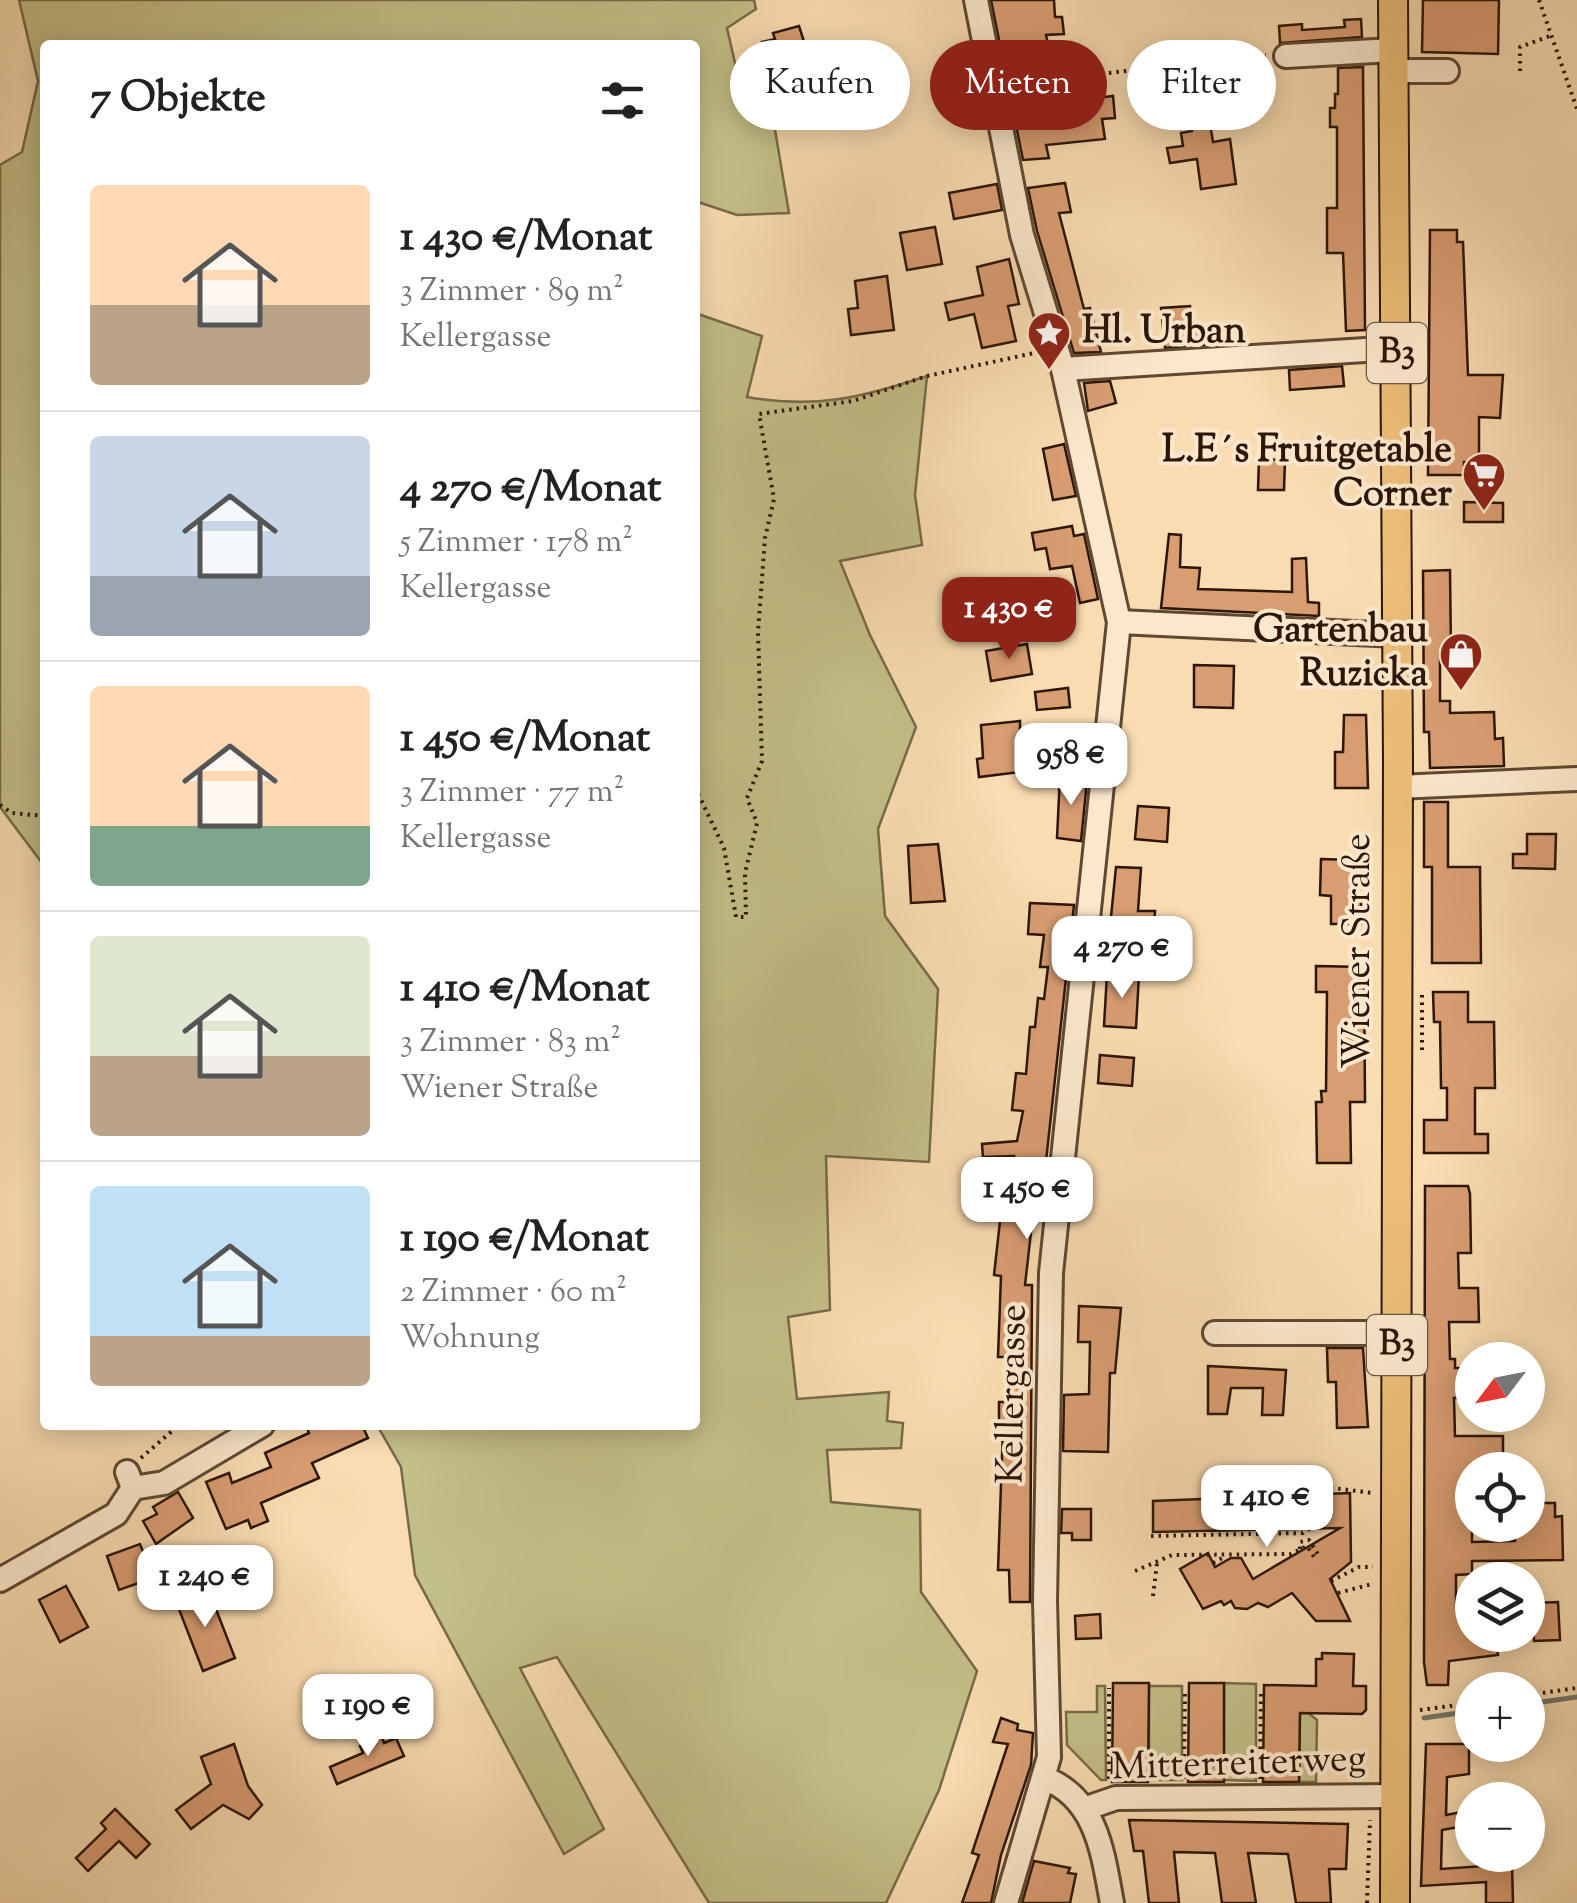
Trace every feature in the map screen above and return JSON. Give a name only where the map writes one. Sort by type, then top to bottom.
[{"type":"main road","name":"Wiener Straße","points":[[1393,0],[1397,348],[1395,1903]]},
{"type":"street","name":"Kellergasse","points":[[976,0],[984,40]]},
{"type":"street","points":[[1286,56],[1393,61],[1447,71]]},
{"type":"street","name":"Kellergasse","points":[[1002,130],[1022,235],[1060,358],[1118,622],[1052,1272],[1045,1601],[1051,1734],[1044,1778],[1006,1903]]},
{"type":"street","points":[[1060,358],[1397,348]]},
{"type":"street","points":[[1118,622],[1397,635]]},
{"type":"street","points":[[1397,788],[1577,779]]},
{"type":"street","points":[[1215,1332],[1397,1333]]},
{"type":"street","points":[[0,1580],[116,1514],[130,1479],[164,1483],[254,1430]]},
{"type":"street","points":[[1044,1778],[1068,1790],[1084,1809],[1100,1845],[1112,1903]]},
{"type":"street","name":"Mitterreiterweg","points":[[1084,1809],[1109,1799],[1396,1796]]},
{"type":"path","points":[[1540,0],[1577,108]]},
{"type":"path","points":[[1520,71],[1520,48],[1550,36]]},
{"type":"path","points":[[1107,74],[1286,56]]},
{"type":"path","points":[[700,798],[724,848],[736,916],[746,917],[745,873],[757,822],[747,798],[762,761],[758,632],[765,538],[774,499],[758,414],[853,402],[926,376],[1060,358]]},
{"type":"path","points":[[0,805],[12,813],[40,816]]},
{"type":"path","points":[[130,1479],[142,1456],[174,1430]]},
{"type":"path","points":[[1152,1536],[1220,1530],[1306,1532],[1314,1516],[1311,1495],[1318,1486],[1396,1492]]},
{"type":"path","points":[[1135,1571],[1176,1554],[1291,1554],[1300,1549],[1301,1542],[1309,1540],[1318,1556]]},
{"type":"path","points":[[1214,1563],[1228,1554]]},
{"type":"path","points":[[1153,1596],[1156,1563]]},
{"type":"path","points":[[1331,1581],[1359,1566],[1376,1567]]},
{"type":"path","points":[[1338,1594],[1376,1583]]},
{"type":"path","points":[[1109,1799],[1110,1688]]},
{"type":"path","points":[[1184,1798],[1185,1688]]},
{"type":"path","points":[[1545,1693],[1577,1688]]},
{"type":"path","points":[[1260,1797],[1261,1689]]},
{"type":"path","points":[[1396,1714],[1455,1705]]},
{"type":"shaded area","points":[[19,0],[754,0],[756,9],[727,28],[730,130],[775,130],[789,213],[737,215],[700,203],[700,40],[40,40],[40,860],[0,807],[0,165],[22,152],[38,81]]},
{"type":"shaded area","points":[[700,315],[762,336],[747,397],[795,402],[838,399],[927,376],[915,495],[922,545],[840,561],[870,635],[916,727],[878,829],[885,916],[938,989],[929,1162],[826,1156],[830,1310],[788,1317],[797,1399],[889,1392],[887,1421],[903,1423],[901,1448],[827,1450],[831,1502],[920,1510],[921,1592],[977,1671],[939,1790],[886,1903],[709,1903],[557,1657],[520,1668],[604,1829],[564,1854],[415,1575],[401,1467],[380,1430],[700,1430]]},
{"type":"shaded area","points":[[1224,1683],[1256,1684],[1256,1781],[1224,1780]]},
{"type":"shaded area","points":[[1097,1686],[1105,1686],[1106,1780],[1101,1780],[1067,1745],[1066,1712],[1097,1712]]},
{"type":"shaded area","points":[[1149,1686],[1182,1686],[1182,1780],[1149,1780],[1149,1775],[1159,1775],[1159,1764],[1149,1764]]},
{"type":"shaded area","points":[[1300,1706],[1317,1720],[1316,1782],[1299,1782]]},
{"type":"building","points":[[991,0],[1054,0],[1055,17],[1062,17],[1064,34],[1046,35],[1047,40],[999,40]]},
{"type":"building","points":[[1423,0],[1499,0],[1498,54],[1422,52]]},
{"type":"building","points":[[1361,19],[1362,37],[1280,43],[1279,26],[1302,24],[1302,30],[1345,27],[1344,20]]},
{"type":"building","points":[[799,26],[803,40],[771,40],[775,39],[773,33]]},
{"type":"building","points":[[1363,67],[1365,330],[1346,331],[1343,253],[1327,253],[1327,208],[1337,208],[1337,127],[1330,127],[1330,108],[1335,108],[1338,94],[1338,68]]},
{"type":"building","points":[[1113,96],[1115,118],[1107,119],[1107,97]]},
{"type":"building","points":[[1017,130],[1104,130],[1105,139],[1046,145],[1049,158],[1023,160]]},
{"type":"building","points":[[1211,130],[1213,142],[1230,139],[1236,184],[1201,189],[1197,159],[1170,163],[1167,148],[1183,146],[1181,133]]},
{"type":"building","points":[[1065,183],[1071,212],[1059,213],[1084,309],[1090,308],[1101,352],[1074,353],[1037,231],[1028,188]]},
{"type":"building","points":[[997,184],[1002,210],[954,219],[949,193]]},
{"type":"building","points":[[935,227],[942,264],[907,270],[900,233]]},
{"type":"building","points":[[1430,230],[1457,230],[1457,242],[1463,242],[1468,375],[1503,375],[1500,418],[1479,417],[1479,462],[1464,462],[1464,475],[1428,475]]},
{"type":"building","points":[[1009,259],[1019,304],[1008,306],[1016,341],[982,348],[974,314],[949,320],[945,303],[983,295],[977,267]]},
{"type":"building","points":[[887,276],[894,330],[851,335],[848,309],[858,308],[855,281]]},
{"type":"building","points":[[1190,306],[1192,330],[1203,329],[1204,345],[1165,348],[1161,308]]},
{"type":"building","points":[[1342,366],[1344,386],[1290,390],[1289,370]]},
{"type":"building","points":[[1110,381],[1116,403],[1088,411],[1084,383]]},
{"type":"building","points":[[1064,444],[1076,496],[1053,500],[1043,449]]},
{"type":"building","points":[[1259,459],[1285,460],[1284,490],[1258,490]]},
{"type":"building","name":"L.E´s Fruitgetable Corner","points":[[1464,502],[1503,503],[1503,522],[1464,522]]},
{"type":"building","points":[[1072,526],[1074,536],[1084,534],[1098,599],[1080,603],[1072,566],[1050,569],[1046,548],[1035,550],[1032,533]]},
{"type":"building","points":[[1169,534],[1181,535],[1180,567],[1200,568],[1198,589],[1292,592],[1292,559],[1306,558],[1308,602],[1319,603],[1319,616],[1161,608]]},
{"type":"building","points":[[1450,570],[1451,654],[1440,654],[1440,701],[1450,701],[1450,713],[1494,712],[1495,739],[1503,738],[1504,766],[1430,768],[1429,732],[1424,732],[1423,571]]},
{"type":"building","points":[[1027,644],[1032,674],[991,681],[986,651]]},
{"type":"building","points":[[1194,665],[1234,666],[1233,708],[1194,707]]},
{"type":"building","points":[[1068,688],[1070,707],[1037,710],[1035,692]]},
{"type":"building","points":[[1344,715],[1366,715],[1368,788],[1335,788],[1335,752],[1343,752]]},
{"type":"building","points":[[1020,721],[1020,772],[979,777],[977,759],[983,758],[981,725]]},
{"type":"building","points":[[1060,776],[1087,780],[1081,841],[1057,838]]},
{"type":"building","points":[[1424,802],[1448,802],[1448,867],[1480,867],[1481,963],[1432,963],[1432,867],[1424,867]]},
{"type":"building","points":[[1138,806],[1169,808],[1167,842],[1135,839]]},
{"type":"building","points":[[1527,834],[1556,834],[1555,869],[1513,868],[1513,854],[1527,854]]},
{"type":"building","points":[[938,844],[945,901],[911,903],[908,846]]},
{"type":"building","points":[[1321,859],[1353,860],[1357,896],[1361,896],[1361,924],[1331,924],[1331,896],[1320,895]]},
{"type":"building","points":[[1116,867],[1141,868],[1138,911],[1155,911],[1154,928],[1110,927]]},
{"type":"building","points":[[1030,903],[1074,905],[1041,1207],[1034,1206],[1025,1285],[1032,1285],[1030,1602],[1010,1602],[1009,1570],[998,1570],[1003,1428],[999,1428],[999,1402],[1010,1402],[1010,1357],[998,1357],[1001,1276],[994,1275],[1003,1194],[1011,1195],[1014,1156],[983,1157],[982,1144],[1017,1141],[1023,1111],[1012,1110],[1016,1073],[1026,1074],[1030,1027],[1035,1027],[1038,998],[1044,999],[1048,967],[1040,967],[1044,935],[1028,934]]},
{"type":"building","points":[[1316,966],[1364,967],[1365,1102],[1350,1102],[1351,1163],[1317,1163],[1316,1102],[1322,1102],[1321,1091],[1326,1091],[1327,992],[1316,992]]},
{"type":"building","points":[[1107,974],[1139,975],[1136,1028],[1104,1026]]},
{"type":"building","points":[[1433,992],[1468,992],[1468,1022],[1494,1022],[1495,1088],[1475,1088],[1475,1134],[1488,1134],[1488,1153],[1424,1153],[1424,1120],[1447,1120],[1447,1088],[1441,1088],[1440,1022],[1434,1022]]},
{"type":"building","points":[[1100,1055],[1134,1058],[1132,1086],[1098,1083]]},
{"type":"building","points":[[1425,1186],[1468,1186],[1471,1253],[1458,1253],[1459,1288],[1478,1288],[1479,1322],[1449,1322],[1450,1359],[1455,1359],[1455,1436],[1503,1436],[1503,1452],[1455,1452],[1455,1542],[1545,1542],[1545,1503],[1555,1503],[1555,1517],[1562,1516],[1563,1560],[1455,1562],[1455,1652],[1498,1655],[1449,1661],[1448,1685],[1427,1685]]},
{"type":"building","points":[[1079,1306],[1121,1308],[1115,1373],[1110,1373],[1108,1452],[1063,1451],[1064,1395],[1089,1394],[1090,1342],[1078,1342]]},
{"type":"building","points":[[1327,1348],[1363,1348],[1368,1427],[1337,1428],[1336,1382],[1328,1382]]},
{"type":"building","points":[[1208,1366],[1286,1370],[1283,1415],[1262,1415],[1263,1388],[1231,1388],[1227,1414],[1208,1414]]},
{"type":"building","points":[[308,1430],[364,1430],[368,1438],[312,1463],[319,1478],[261,1503],[268,1521],[251,1528],[248,1520],[226,1529],[206,1482],[229,1473],[232,1483],[271,1467],[265,1453],[309,1433]]},
{"type":"building","points":[[178,1492],[193,1518],[156,1544],[143,1521],[157,1514],[153,1507]]},
{"type":"building","points":[[1350,1493],[1351,1562],[1330,1579],[1350,1621],[1316,1621],[1292,1593],[1268,1607],[1258,1603],[1247,1609],[1235,1608],[1231,1601],[1224,1605],[1221,1601],[1203,1609],[1180,1569],[1208,1553],[1215,1567],[1231,1558],[1241,1558],[1253,1579],[1340,1528],[1153,1532],[1153,1501]]},
{"type":"building","points":[[1062,1509],[1091,1509],[1091,1540],[1072,1540],[1072,1533],[1061,1533]]},
{"type":"building","points":[[140,1544],[153,1578],[119,1590],[107,1556]]},
{"type":"building","points":[[66,1586],[88,1627],[60,1642],[39,1600]]},
{"type":"building","points":[[197,1590],[200,1598],[210,1594],[235,1658],[203,1671],[175,1599]]},
{"type":"building","points":[[1558,1602],[1560,1640],[1545,1641],[1545,1603]]},
{"type":"building","points":[[1100,1614],[1101,1638],[1076,1639],[1075,1616]]},
{"type":"building","points":[[1322,1653],[1354,1654],[1353,1686],[1366,1686],[1366,1710],[1362,1714],[1300,1713],[1299,1782],[1263,1782],[1264,1685],[1316,1686],[1316,1659],[1322,1659]]},
{"type":"building","points":[[1113,1683],[1149,1683],[1148,1782],[1112,1782]]},
{"type":"building","points":[[1189,1683],[1224,1683],[1224,1782],[1188,1782]]},
{"type":"building","points":[[1001,1718],[1018,1724],[1017,1730],[1033,1733],[1031,1765],[1001,1855],[991,1903],[962,1903],[979,1855],[972,1853],[1008,1744],[993,1742]]},
{"type":"building","points":[[382,1737],[384,1743],[396,1738],[404,1756],[337,1784],[330,1767],[363,1753],[360,1746]]},
{"type":"building","points":[[234,1744],[248,1786],[262,1805],[249,1819],[223,1805],[191,1829],[176,1810],[211,1784],[201,1757]]},
{"type":"building","points":[[1426,1744],[1455,1744],[1455,1762],[1469,1762],[1469,1774],[1447,1777],[1446,1815],[1455,1813],[1455,1828],[1442,1830],[1441,1869],[1512,1872],[1513,1903],[1486,1903],[1486,1882],[1421,1886]]},
{"type":"building","points":[[115,1809],[150,1844],[136,1858],[119,1841],[88,1871],[76,1858],[106,1829],[101,1823]]},
{"type":"building","points":[[1129,1820],[1348,1824],[1346,1869],[1329,1869],[1331,1903],[1296,1903],[1288,1854],[1248,1853],[1256,1903],[1222,1903],[1215,1853],[1174,1852],[1179,1903],[1149,1903],[1143,1851],[1134,1851]]},
{"type":"building","points":[[1034,1861],[1070,1868],[1068,1873],[1076,1874],[1070,1903],[1022,1903]]},
{"type":"waterway","points":[[1545,1702],[1577,1697]]},
{"type":"waterway","points":[[1424,1718],[1455,1713]]},
{"type":"place","name":"Hl. Urban","points":[[1049,371]]},
{"type":"place","name":"L.E´s Fruitgetable Corner","points":[[1484,512]]},
{"type":"place","name":"Gartenbau Ruzicka","points":[[1461,692]]}]
